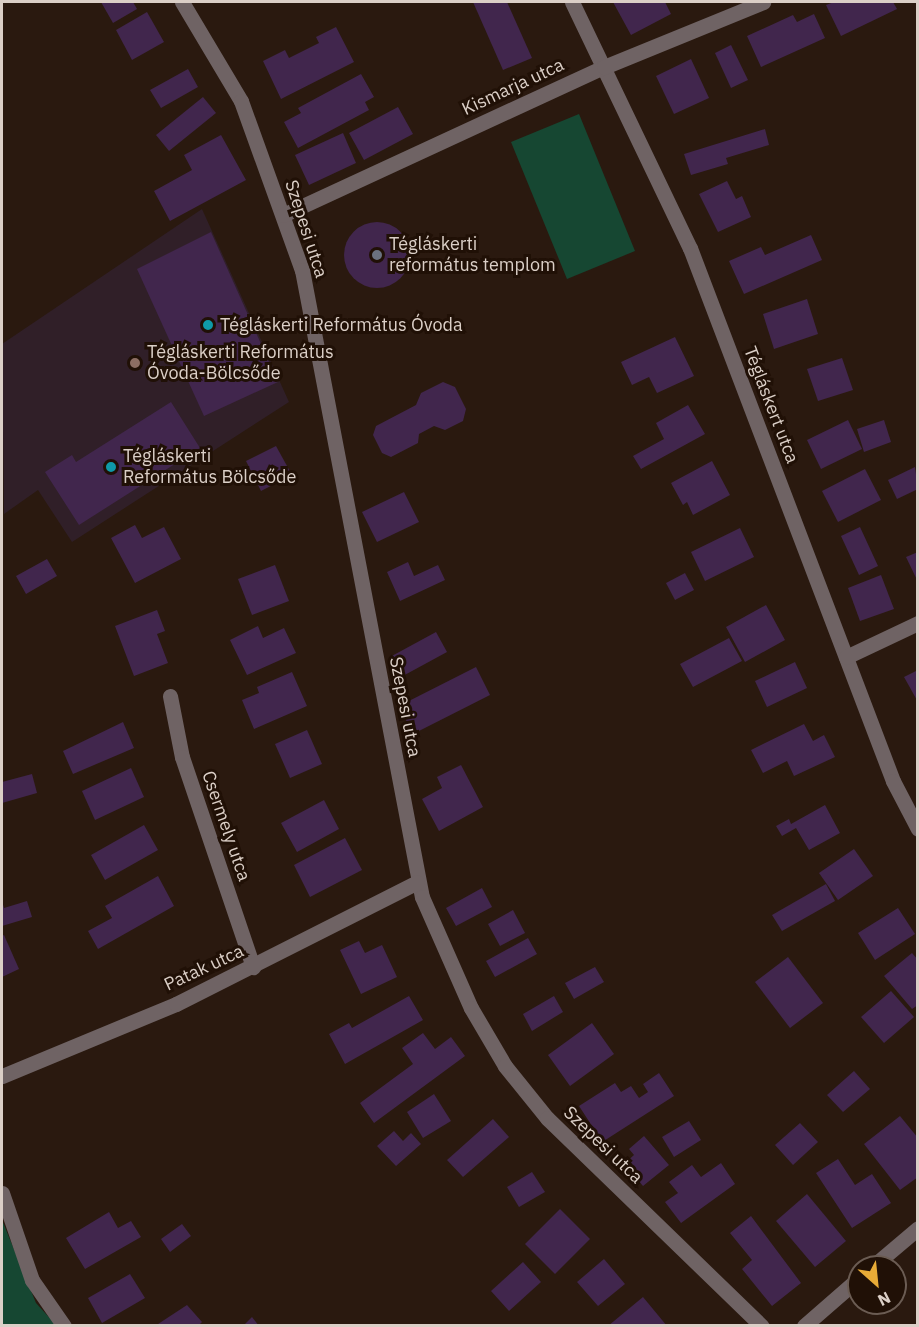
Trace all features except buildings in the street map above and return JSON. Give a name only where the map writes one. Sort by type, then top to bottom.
[{"type":"street","name":"Szepesi utca","points":[[182,2],[241,101],[302,270],[417,882],[471,1008],[505,1066],[547,1119],[762,1326]]},
{"type":"street","name":"Tégláskert utca","points":[[572,2],[690,248],[893,781],[918,829]]},
{"type":"street","name":"Kismarja utca","points":[[283,215],[604,67],[763,2]]},
{"type":"street","points":[[846,657],[918,623]]},
{"type":"street","name":"Csermely utca","points":[[170,696],[182,757],[253,966]]},
{"type":"street","name":"Patak utca","points":[[2,1076],[176,1004],[417,882]]},
{"type":"street","points":[[2,1193],[32,1280],[64,1326]]},
{"type":"street","points":[[886,1255],[918,1228]]},
{"type":"street","points":[[804,1326],[847,1288]]},
{"type":"shaded area","name":"Tégláskerti Református Óvoda-Bölcsőde","points":[[202,209],[289,402],[72,542],[38,490],[4,514],[2,344]]},
{"type":"green space","points":[[579,114],[635,251],[567,279],[511,142]]},
{"type":"green space","points":[[2,1220],[36,1303],[56,1325],[2,1325]]},
{"type":"place","name":"Tégláskerti református templom","points":[[377,255]]},
{"type":"place","name":"Tégláskerti Református Óvoda","points":[[208,325]]},
{"type":"place","name":"Tégláskerti Református Óvoda-Bölcsőde","points":[[135,363]]},
{"type":"place","name":"Tégláskerti Református Bölcsőde","points":[[111,467]]}]
